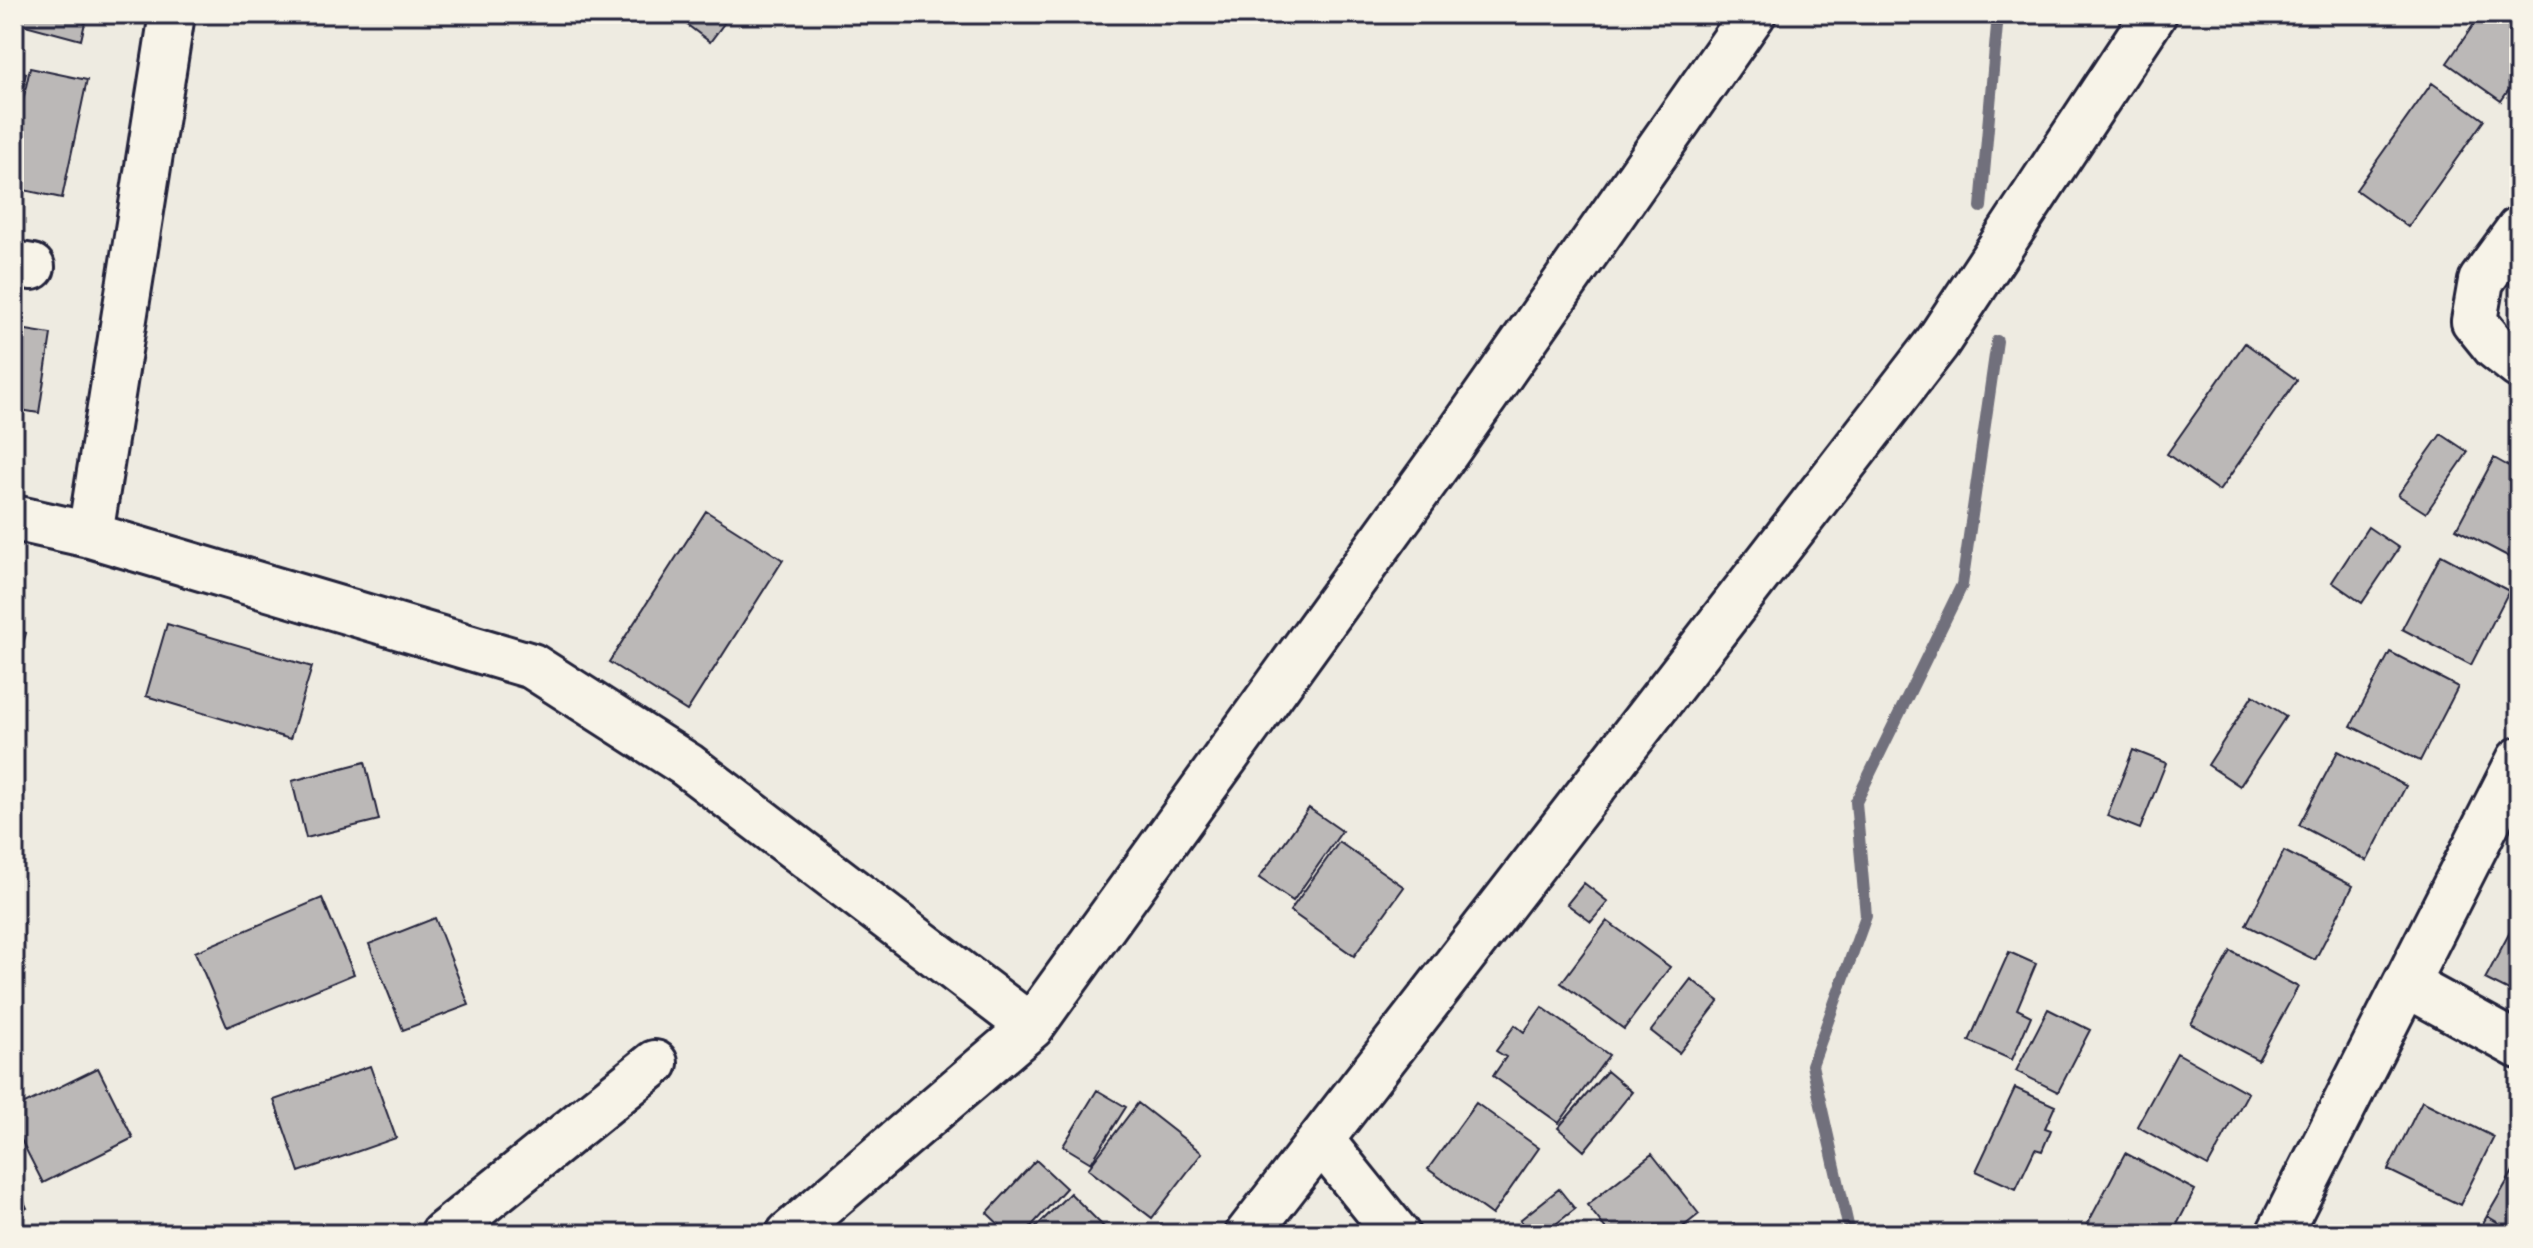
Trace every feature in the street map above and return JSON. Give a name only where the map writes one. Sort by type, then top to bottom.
[{"type":"street","points":[[90,535],[172,14]]},
{"type":"street","points":[[789,1234],[1031,1027],[1447,451],[1753,14]]},
{"type":"street","points":[[1248,1234],[1937,343],[2154,14]]},
{"type":"street","points":[[2519,229],[2481,281],[2474,321],[2495,347],[2519,366]]},
{"type":"street","points":[[14,518],[90,535],[532,666],[687,765],[1031,1027]]},
{"type":"street","points":[[2279,1234],[2519,760]]},
{"type":"street","points":[[2406,984],[2519,1046]]},
{"type":"street","points":[[443,1234],[655,1063]]},
{"type":"street","points":[[1322,1141],[1397,1234]]},
{"type":"building","points":[[14,14],[87,14],[81,40],[14,22]]},
{"type":"building","points":[[673,14],[731,14],[710,42]]},
{"type":"building","points":[[2481,14],[2519,14],[2519,75],[2501,101],[2447,63]]},
{"type":"building","points":[[30,68],[87,80],[62,198],[14,188],[14,108],[21,110]]},
{"type":"building","points":[[14,69],[26,73],[18,106],[14,105]]},
{"type":"building","points":[[2432,83],[2484,120],[2408,227],[2356,190]]},
{"type":"building","points":[[14,328],[51,334],[39,413],[14,409]]},
{"type":"building","points":[[2245,343],[2297,380],[2219,491],[2167,454]]},
{"type":"building","points":[[2441,434],[2468,452],[2426,513],[2398,495]]},
{"type":"building","points":[[2494,458],[2519,472],[2519,562],[2456,529]]},
{"type":"building","points":[[706,511],[783,560],[687,711],[609,662]]},
{"type":"building","points":[[2368,527],[2399,548],[2362,603],[2332,582]]},
{"type":"building","points":[[2441,555],[2509,591],[2471,665],[2402,629]]},
{"type":"building","points":[[167,624],[312,667],[290,739],[146,696]]},
{"type":"building","points":[[14,629],[26,633],[14,677]]},
{"type":"building","points":[[2390,652],[2458,687],[2420,761],[2351,726]]},
{"type":"building","points":[[2253,695],[2286,716],[2240,786],[2208,765]]},
{"type":"building","points":[[2133,750],[2166,763],[2140,829],[2107,816]]},
{"type":"building","points":[[2338,751],[2406,786],[2367,861],[2299,825]]},
{"type":"building","points":[[365,762],[379,820],[306,838],[292,781]]},
{"type":"building","points":[[1309,808],[1342,831],[1293,901],[1259,878]]},
{"type":"building","points":[[1339,842],[1404,887],[1354,956],[1290,911]]},
{"type":"building","points":[[2284,851],[2353,886],[2315,960],[2246,925]]},
{"type":"building","points":[[1584,883],[1608,902],[1591,922],[1567,904]]},
{"type":"building","points":[[322,898],[354,974],[227,1027],[195,952]]},
{"type":"building","points":[[2519,915],[2519,996],[2485,979]]},
{"type":"building","points":[[435,918],[469,1005],[403,1030],[369,944]]},
{"type":"building","points":[[1607,921],[1670,967],[1624,1029],[1561,983]]},
{"type":"building","points":[[2231,951],[2298,987],[2258,1060],[2191,1024]]},
{"type":"building","points":[[2009,952],[2036,964],[2017,1009],[2031,1016],[2012,1060],[1969,1041]]},
{"type":"building","points":[[1691,979],[1719,1001],[1679,1053],[1651,1031]]},
{"type":"building","points":[[1542,1007],[1609,1055],[1559,1123],[1493,1076],[1506,1057],[1496,1051],[1515,1025],[1524,1032]]},
{"type":"building","points":[[2048,1009],[2090,1030],[2058,1092],[2016,1071]]},
{"type":"building","points":[[2177,1053],[2248,1093],[2208,1166],[2137,1126]]},
{"type":"building","points":[[370,1066],[396,1138],[299,1172],[274,1100]]},
{"type":"building","points":[[98,1068],[133,1138],[43,1183],[14,1126],[14,1109]]},
{"type":"building","points":[[1607,1071],[1632,1092],[1584,1151],[1558,1128]]},
{"type":"building","points":[[2015,1088],[2055,1106],[2045,1128],[2051,1130],[2042,1151],[2035,1149],[2016,1189],[1976,1171]]},
{"type":"building","points":[[1097,1090],[1126,1107],[1091,1163],[1063,1146]]},
{"type":"building","points":[[2422,1101],[2494,1137],[2460,1205],[2388,1170]]},
{"type":"building","points":[[1138,1103],[1202,1153],[1152,1218],[1088,1169]]},
{"type":"building","points":[[1476,1103],[1539,1148],[1492,1215],[1428,1169]]},
{"type":"building","points":[[2125,1153],[2195,1190],[2172,1234],[2104,1234],[2087,1225]]},
{"type":"building","points":[[1652,1154],[1699,1214],[1674,1234],[1610,1234],[1587,1205]]},
{"type":"building","points":[[1036,1160],[1066,1188],[1024,1234],[1009,1234],[987,1213]]},
{"type":"building","points":[[2519,1161],[2519,1234],[2517,1234],[2487,1216]]},
{"type":"building","points":[[14,1180],[27,1208],[14,1214]]},
{"type":"building","points":[[1559,1189],[1575,1209],[1543,1234],[1532,1234],[1520,1220]]},
{"type":"building","points":[[1070,1193],[1111,1234],[1029,1234]]},
{"type":"building","points":[[2487,1216],[2517,1234],[2477,1234]]},
{"type":"waterway","points":[[1981,207],[1998,14]]},
{"type":"waterway","points":[[1850,1234],[1812,1065],[1866,916],[1856,802],[1962,585],[1997,341]]}]
